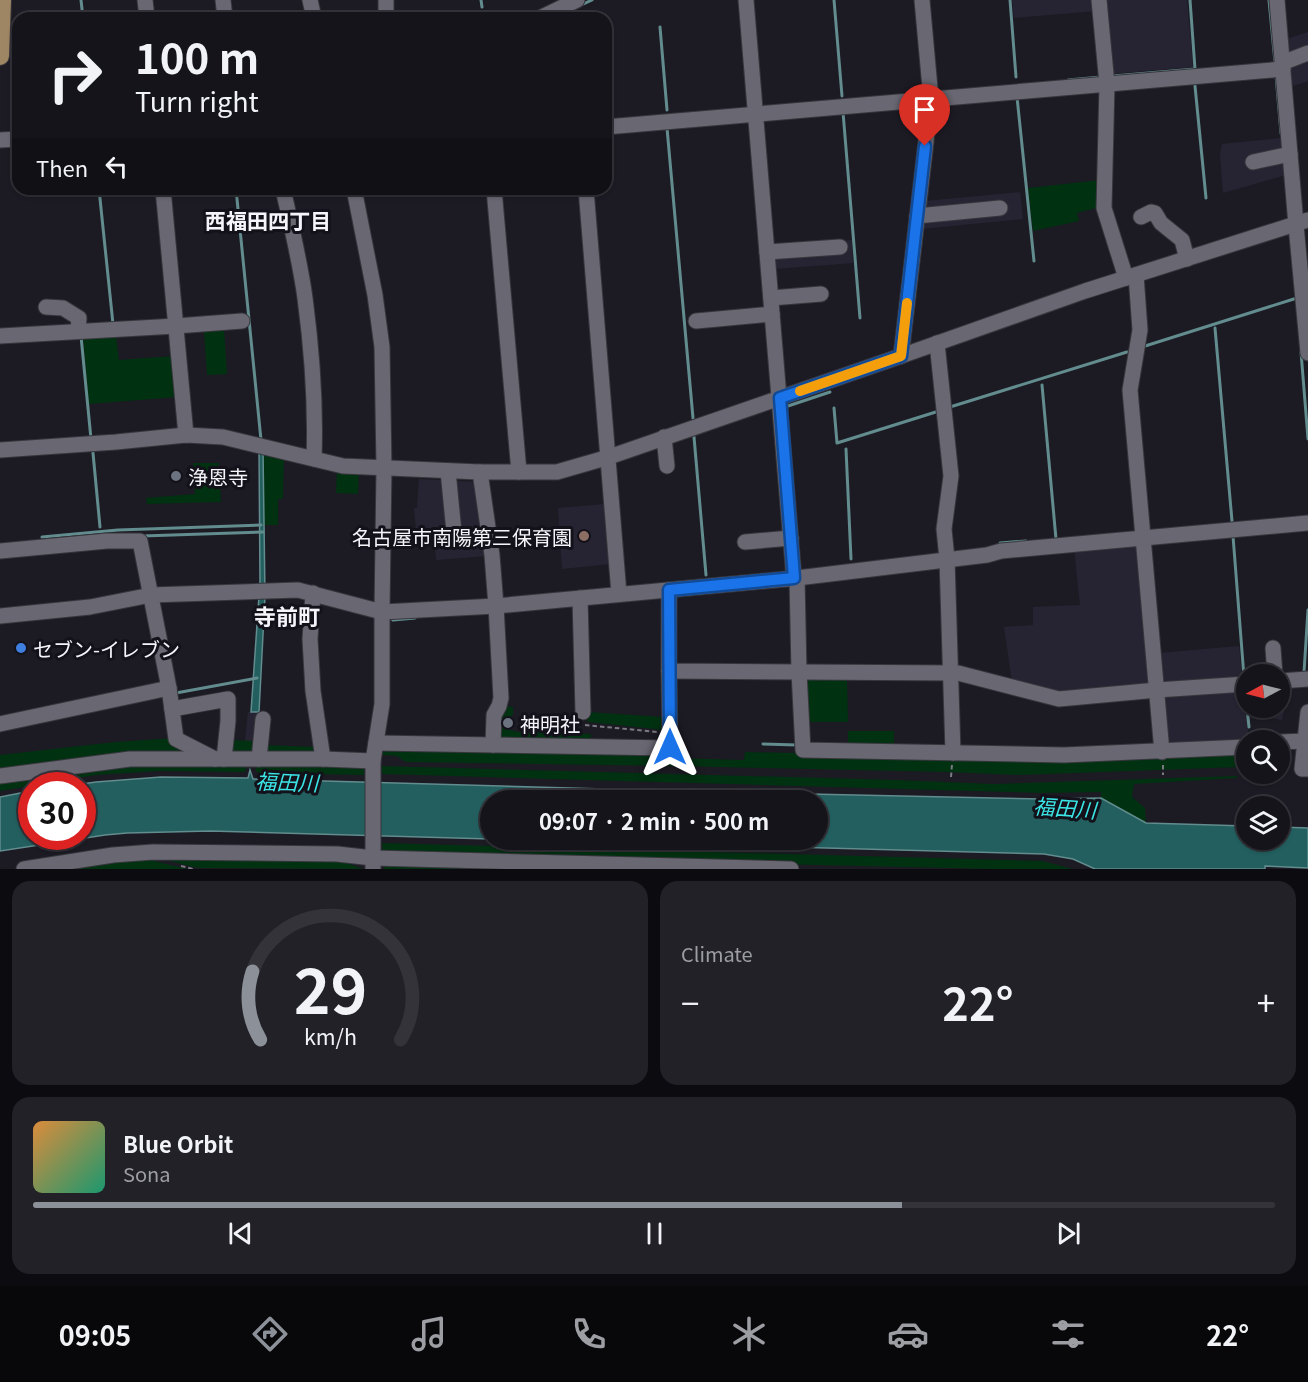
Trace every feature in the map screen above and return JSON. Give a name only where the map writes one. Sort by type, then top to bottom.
[{"type":"main road","points":[[0,56],[2,0]]},
{"type":"street","points":[[746,0],[795,578],[803,750],[1064,755],[1236,748]]},
{"type":"street","points":[[901,356],[931,99],[922,0]]},
{"type":"street","points":[[1100,0],[1107,84],[1104,208],[1131,276],[1140,330],[1130,390],[1162,752]]},
{"type":"street","points":[[1277,0],[1290,154],[1302,222],[1308,353]]},
{"type":"street","points":[[556,12],[572,1]]},
{"type":"street","points":[[612,126],[1107,84],[1282,66],[1308,53]]},
{"type":"street","points":[[1253,162],[1290,154]]},
{"type":"street","points":[[164,195],[186,435]]},
{"type":"street","points":[[284,195],[305,296],[314,384],[314,459]]},
{"type":"street","points":[[355,195],[375,295],[382,347],[384,468],[382,704],[373,761],[373,859]]},
{"type":"street","points":[[495,195],[519,472]]},
{"type":"street","points":[[587,195],[620,594]]},
{"type":"street","points":[[917,216],[1000,208]]},
{"type":"street","points":[[1141,217],[1151,212],[1155,213],[1161,223],[1182,240],[1187,259]]},
{"type":"street","points":[[0,450],[186,435],[223,436],[343,466],[480,472],[557,472],[780,398],[1085,291],[1302,222]]},
{"type":"street","points":[[767,252],[840,247]]},
{"type":"street","points":[[696,321],[821,294]]},
{"type":"street","points":[[45,307],[63,308],[79,318],[78,332]]},
{"type":"street","points":[[0,336],[242,321]]},
{"type":"street","points":[[937,344],[951,476],[944,530],[953,753]]},
{"type":"street","points":[[664,437],[667,466]]},
{"type":"street","points":[[448,471],[454,532]]},
{"type":"street","points":[[480,472],[492,555],[501,698],[494,715],[493,745]]},
{"type":"street","points":[[0,616],[90,607],[151,596],[298,590],[382,612],[496,606],[795,578],[987,555],[1001,551],[1308,523]]},
{"type":"street","points":[[745,542],[791,538]]},
{"type":"street","points":[[0,551],[107,541],[140,541],[169,688],[176,740],[219,759]]},
{"type":"street","points":[[376,743],[670,747],[669,590]]},
{"type":"street","points":[[313,593],[310,639],[313,691],[323,759]]},
{"type":"street","points":[[580,598],[584,711]]},
{"type":"street","points":[[1273,648],[1274,664]]},
{"type":"street","points":[[669,671],[957,673],[1059,699],[1236,685]]},
{"type":"street","points":[[1290,680],[1308,679]]},
{"type":"street","points":[[0,724],[169,688]]},
{"type":"street","points":[[172,709],[228,699],[228,721],[219,759]]},
{"type":"street","points":[[1308,712],[1302,769],[1308,769]]},
{"type":"street","points":[[259,759],[262,719]]},
{"type":"street","points":[[1290,742],[1305,741]]},
{"type":"street","points":[[0,776],[130,759],[373,761]]},
{"type":"street","points":[[24,869],[113,855],[153,852],[337,854],[373,859],[791,869]]},
{"type":"path","points":[[561,722],[670,733]]},
{"type":"shaded area","points":[[1012,0],[1095,0],[1096,11],[1014,18]]},
{"type":"shaded area","points":[[1104,0],[1187,0],[1193,67],[1111,74]]},
{"type":"shaded area","points":[[1308,32],[1308,81],[1290,87],[1287,39]]},
{"type":"shaded area","points":[[1282,138],[1286,175],[1223,193],[1220,154],[1222,144]]},
{"type":"shaded area","points":[[1100,180],[1100,207],[1077,213],[1079,221],[1033,231],[1028,188]]},
{"type":"shaded area","points":[[1020,192],[1023,219],[921,229],[925,201]]},
{"type":"shaded area","points":[[852,240],[853,263],[774,269],[772,246]]},
{"type":"shaded area","points":[[224,329],[227,374],[207,375],[204,331]]},
{"type":"shaded area","points":[[116,336],[119,360],[174,356],[178,397],[89,404],[83,337]]},
{"type":"shaded area","points":[[263,450],[284,455],[283,499],[278,499],[278,525],[264,525]]},
{"type":"shaded area","points":[[193,463],[219,463],[221,502],[147,504],[146,498],[195,494]]},
{"type":"shaded area","points":[[337,468],[359,470],[358,494],[336,493]]},
{"type":"shaded area","points":[[419,479],[476,482],[487,556],[436,560],[434,539],[417,540],[414,508],[417,508]]},
{"type":"shaded area","name":"名古屋市南陽第三保育園","points":[[605,504],[610,564],[562,569],[558,508]]},
{"type":"shaded area","points":[[1139,542],[1152,683],[1063,695],[1012,682],[1004,627],[1033,625],[1033,607],[1080,605],[1074,548]]},
{"type":"shaded area","points":[[1239,646],[1241,664],[1236,664],[1236,678],[1162,682],[1159,653]]},
{"type":"shaded area","points":[[805,680],[847,680],[848,722],[806,722]]},
{"type":"shaded area","points":[[1236,692],[1236,718],[1247,718],[1248,730],[1236,730],[1236,740],[1166,743],[1163,698]]},
{"type":"shaded area","points":[[502,706],[513,707],[511,717],[502,718],[503,728],[525,733],[542,731],[547,728],[558,732],[591,734],[590,742],[495,741]]},
{"type":"shaded area","points":[[248,712],[261,713],[258,741],[245,741]]},
{"type":"shaded area","points":[[587,712],[664,717],[665,730],[588,722]]},
{"type":"shaded area","points":[[848,731],[894,731],[894,745],[848,745]]},
{"type":"shaded area","points":[[175,738],[198,752],[0,770],[0,755],[115,742]]},
{"type":"shaded area","points":[[229,740],[258,741],[256,752],[231,755]]},
{"type":"shaded area","points":[[263,745],[318,747],[320,756],[267,756]]},
{"type":"shaded area","points":[[383,747],[673,750],[673,758],[744,760],[745,752],[1063,759],[1236,751],[1236,767],[1020,775],[406,762],[397,756],[383,755]]},
{"type":"shaded area","points":[[127,765],[247,765],[245,772],[159,771],[96,775],[96,772],[71,772]]},
{"type":"shaded area","points":[[255,765],[364,767],[364,775],[259,773]]},
{"type":"shaded area","points":[[382,766],[993,784],[1236,776],[1236,778],[1134,784],[1132,797],[1145,808],[1146,823],[1101,798],[1101,792],[1042,793],[382,774]]},
{"type":"shaded area","points":[[18,779],[18,788],[0,791],[0,781]]},
{"type":"shaded area","points":[[382,843],[480,846],[480,850],[639,850],[1042,861],[1073,869],[993,869],[383,855]]},
{"type":"shaded area","points":[[151,857],[154,861],[187,869],[47,869]]},
{"type":"shaded area","points":[[162,859],[336,859],[363,869],[201,868]]},
{"type":"shaded area","points":[[383,863],[636,869],[384,869]]},
{"type":"water","points":[[259,449],[263,450],[265,596],[259,712],[251,712],[260,581]]},
{"type":"water","name":"福田川","points":[[250,770],[253,779],[641,790],[480,790],[480,839],[210,831],[127,833],[96,836],[96,782],[161,777],[248,778]]},
{"type":"water","points":[[18,794],[18,848],[0,851],[0,797]]},
{"type":"water","name":"福田川","points":[[828,794],[1101,798],[1146,823],[1236,826],[1236,850],[1290,850],[1290,827],[1308,828],[1308,868],[1265,866],[1265,869],[1095,869],[1073,859],[1044,854],[828,848]]},
{"type":"waterway","points":[[81,0],[82,12]]},
{"type":"waterway","points":[[481,0],[482,7]]},
{"type":"waterway","points":[[579,6],[592,0]]},
{"type":"waterway","points":[[834,0],[842,96]]},
{"type":"waterway","points":[[1010,0],[1016,77]]},
{"type":"waterway","points":[[1113,76],[1195,69],[1190,0]]},
{"type":"waterway","points":[[1269,0],[1275,62]]},
{"type":"waterway","points":[[660,27],[667,110]]},
{"type":"waterway","points":[[1276,75],[1281,133]]},
{"type":"waterway","points":[[1068,80],[1101,77]]},
{"type":"waterway","points":[[1195,86],[1206,198]]},
{"type":"waterway","points":[[1017,97],[1034,261]]},
{"type":"waterway","points":[[843,112],[860,318]]},
{"type":"waterway","points":[[667,128],[693,418]]},
{"type":"waterway","points":[[100,195],[113,324]]},
{"type":"waterway","points":[[237,195],[261,440]]},
{"type":"waterway","points":[[1142,347],[1297,298]]},
{"type":"waterway","points":[[1215,328],[1232,521]]},
{"type":"waterway","points":[[81,336],[91,439]]},
{"type":"waterway","points":[[950,407],[1127,352]]},
{"type":"waterway","points":[[1301,352],[1308,439]]},
{"type":"waterway","points":[[1042,385],[1056,539]]},
{"type":"waterway","points":[[788,406],[830,392]]},
{"type":"waterway","points":[[834,408],[837,443],[939,411]]},
{"type":"waterway","points":[[694,437],[706,575]]},
{"type":"waterway","points":[[846,449],[851,559]]},
{"type":"waterway","points":[[93,453],[100,527]]},
{"type":"waterway","points":[[42,537],[118,530],[261,525]]},
{"type":"waterway","points":[[142,536],[263,532]]},
{"type":"waterway","points":[[1233,536],[1243,664]]},
{"type":"waterway","points":[[1000,543],[1026,541]]},
{"type":"waterway","points":[[1304,672],[1308,610]]},
{"type":"waterway","points":[[393,620],[415,618]]},
{"type":"waterway","points":[[176,693],[257,678]]},
{"type":"waterway","points":[[1248,718],[1249,727]]},
{"type":"waterway","points":[[763,744],[797,745]]},
{"type":"slow traffic","points":[[800,391],[901,356],[907,303]]},
{"type":"place","name":"浄恩寺","points":[[176,476]]},
{"type":"place","name":"名古屋市南陽第三保育園","points":[[584,536]]},
{"type":"place","name":"セブン-イレブン","points":[[21,648]]},
{"type":"place","name":"神明社","points":[[508,723]]},
{"type":"district","name":"西福田四丁目","points":[[268,220]]},
{"type":"district","name":"寺前町","points":[[287,615]]},
{"type":"route","points":[[670,747],[669,590],[794,578],[780,398],[901,356],[925,146]]}]
